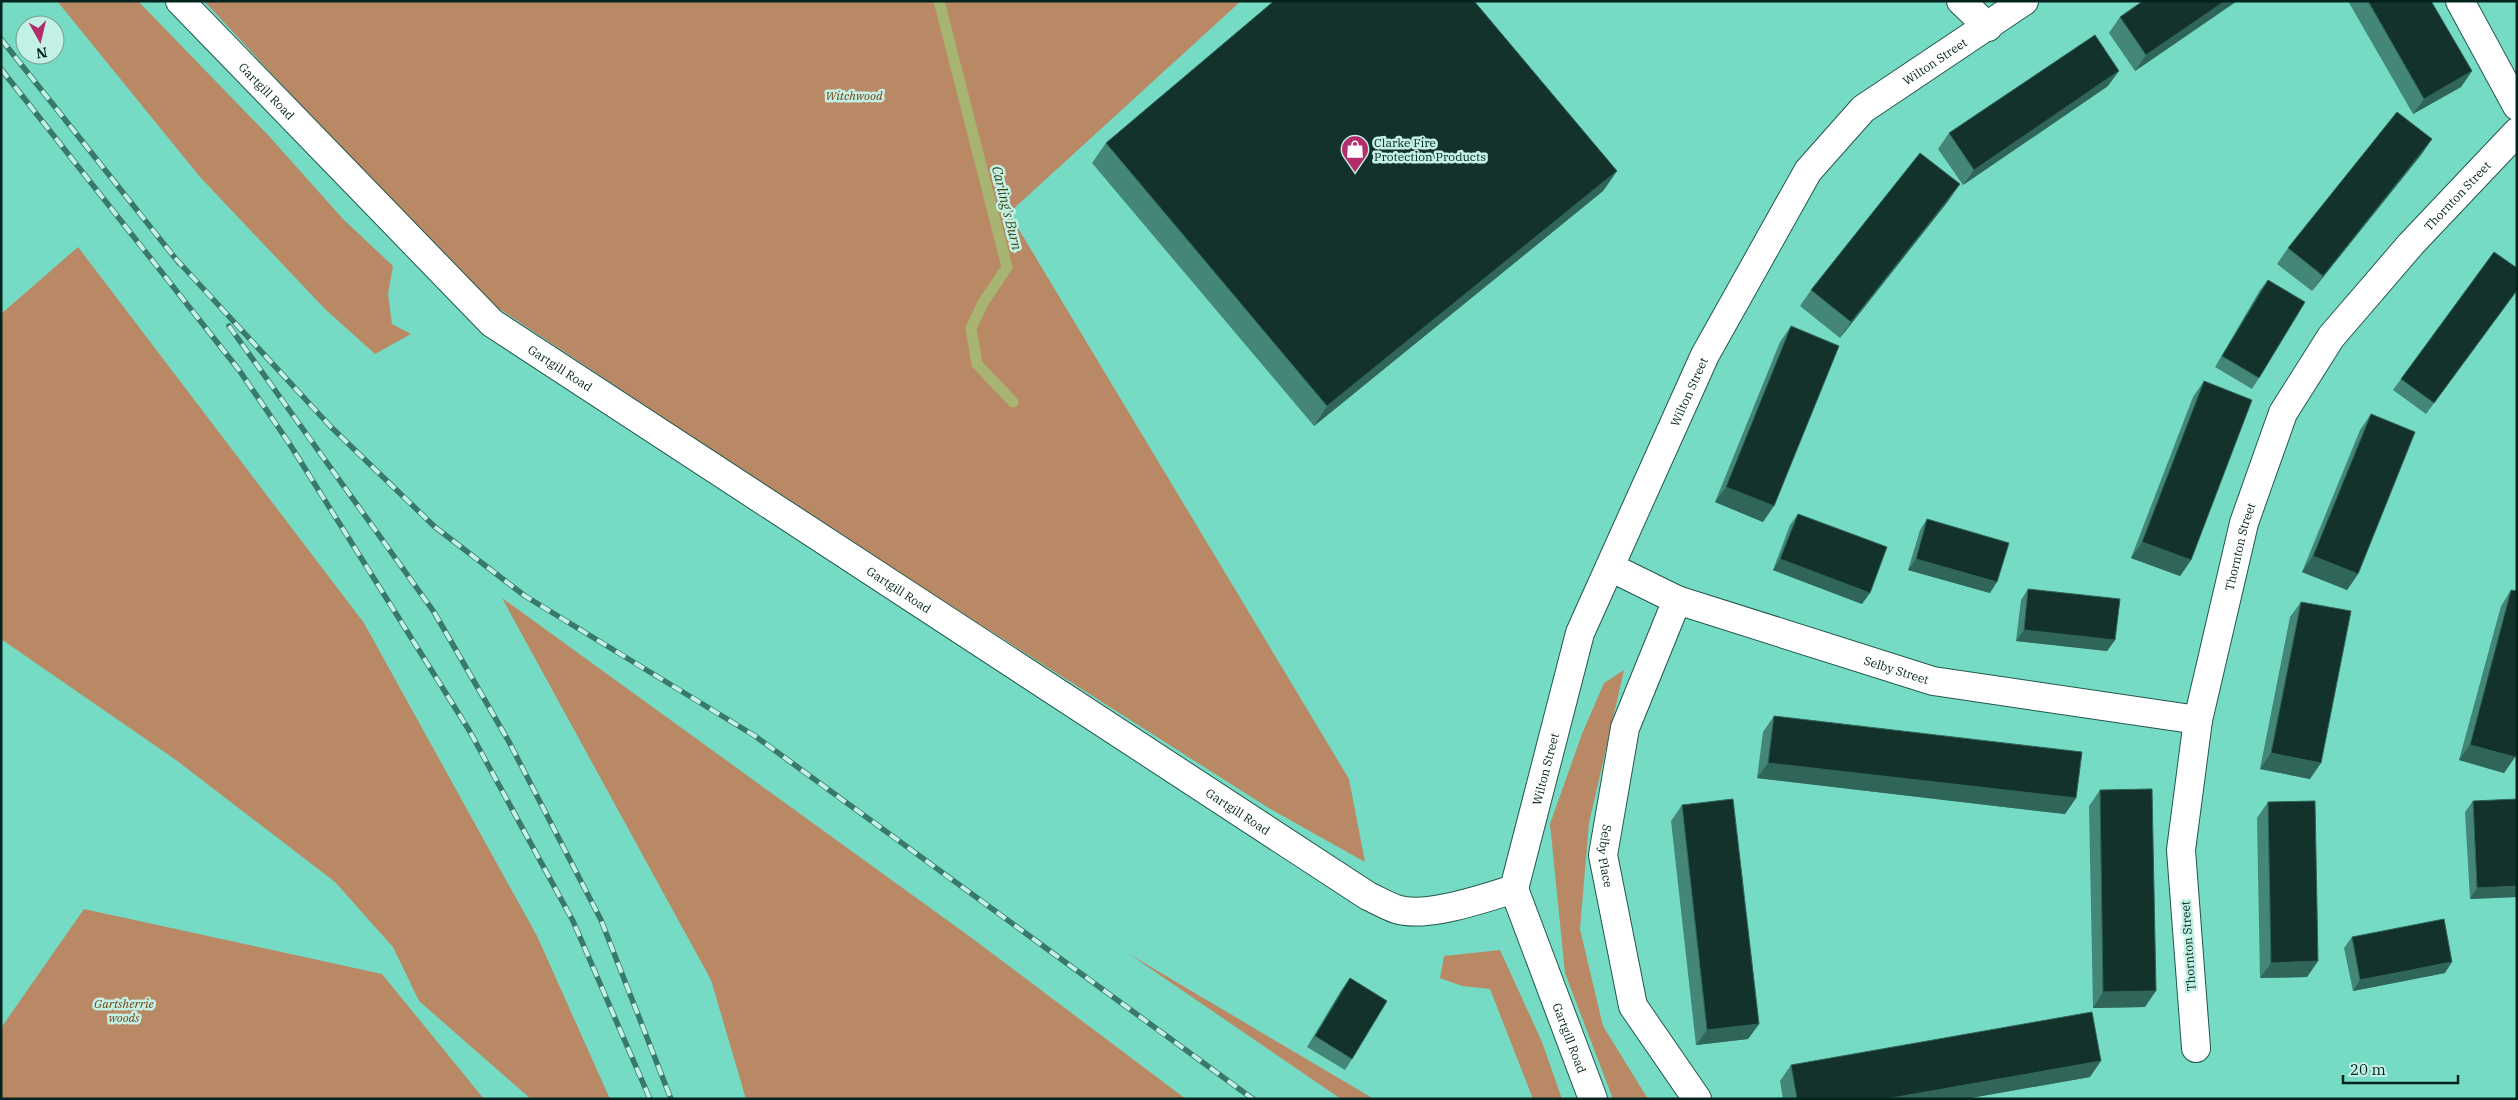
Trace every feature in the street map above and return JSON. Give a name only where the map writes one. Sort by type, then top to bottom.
[{"type":"street","name":"Gartgill Road","points":[[180,1],[492,323],[1368,896],[1398,910],[1427,911],[1463,904],[1514,889],[1594,1099]]},
{"type":"street","points":[[1961,1],[1988,27]]},
{"type":"street","name":"Wilton Street","points":[[1514,889],[1580,633],[1705,355],[1808,171],[1863,109],[1988,27],[2024,1]]},
{"type":"street","points":[[2460,1],[2517,106]]},
{"type":"street","name":"Thornton Street","points":[[2196,1048],[2181,850],[2198,720],[2244,523],[2283,413],[2330,337],[2411,244],[2517,132]]},
{"type":"street","name":"Selby Street","points":[[1610,567],[1676,600],[1933,681],[2198,720]]},
{"type":"street","name":"Selby Place","points":[[1676,600],[1625,728],[1603,855],[1632,1006],[1697,1099]]},
{"type":"green space","points":[[57,1],[138,1],[268,135],[343,219],[393,266],[388,294],[392,324],[411,334],[375,354],[325,309],[200,177]]},
{"type":"green space","name":"Witchwood","points":[[204,1],[1241,1],[1009,213],[1349,779],[1365,862],[1267,807],[852,543],[477,294]]},
{"type":"green space","points":[[78,247],[364,623],[537,936],[610,1099],[531,1099],[419,1001],[393,947],[335,882],[176,760],[1,639],[1,314]]},
{"type":"green space","points":[[502,598],[969,936],[1186,1099],[746,1099],[711,980]]},
{"type":"green space","points":[[1624,670],[1589,823],[1580,929],[1603,1026],[1648,1099],[1613,1099],[1565,973],[1550,824],[1582,734],[1604,683]]},
{"type":"green space","name":"Gartsherrie woods","points":[[84,909],[382,974],[484,1099],[1,1099],[1,1028]]},
{"type":"green space","points":[[1500,950],[1542,1042],[1562,1099],[1533,1099],[1490,989],[1462,986],[1440,978],[1444,956]]},
{"type":"green space","points":[[1129,954],[1374,1099],[1341,1099]]},
{"type":"building","points":[[1274,1],[1474,1],[1617,171],[1327,406],[1106,143]]},
{"type":"building","points":[[2143,1],[2225,1],[2146,55],[2120,17]]},
{"type":"building","points":[[2368,1],[2431,1],[2472,71],[2424,99]]},
{"type":"building","points":[[2095,35],[2119,71],[1974,170],[1949,133]]},
{"type":"building","points":[[2397,112],[2432,139],[2323,276],[2288,248]]},
{"type":"building","points":[[1920,153],[1960,184],[1851,322],[1811,290]]},
{"type":"building","points":[[2494,252],[2517,268],[2517,290],[2434,403],[2401,379]]},
{"type":"building","points":[[2268,280],[2305,302],[2259,378],[2222,356]]},
{"type":"building","points":[[1791,326],[1839,346],[1774,506],[1726,487]]},
{"type":"building","points":[[2204,381],[2252,400],[2191,560],[2142,542]]},
{"type":"building","points":[[2371,414],[2415,432],[2358,574],[2313,556]]},
{"type":"building","points":[[1798,514],[1887,547],[1870,593],[1780,559]]},
{"type":"building","points":[[1927,519],[2009,543],[1997,582],[1916,559]]},
{"type":"building","points":[[2028,589],[2120,599],[2115,640],[2024,630]]},
{"type":"building","points":[[2511,590],[2517,591],[2517,751],[2515,757],[2470,745]]},
{"type":"building","points":[[2301,602],[2351,611],[2321,763],[2271,753]]},
{"type":"building","points":[[1774,716],[2082,752],[2076,798],[1768,763]]},
{"type":"building","points":[[2152,789],[2156,991],[2103,992],[2100,790]]},
{"type":"building","points":[[1733,799],[1759,1024],[1707,1030],[1682,805]]},
{"type":"building","points":[[2517,799],[2517,886],[2477,888],[2473,801]]},
{"type":"building","points":[[2315,801],[2318,961],[2271,963],[2268,802]]},
{"type":"building","points":[[2444,919],[2452,962],[2360,980],[2352,937]]},
{"type":"building","points":[[1350,978],[1387,1001],[1352,1059],[1315,1036]]},
{"type":"building","points":[[2092,1012],[2101,1061],[1886,1099],[1797,1099],[1791,1065]]},
{"type":"waterway","name":"Carling's Burn","points":[[939,1],[1007,267],[983,303],[971,328],[977,364],[1013,402]]},
{"type":"railway","points":[[1,39],[179,263]]},
{"type":"railway","points":[[1,69],[239,370],[289,443],[469,730],[573,921],[650,1099]]},
{"type":"railway","points":[[175,258],[331,427],[435,527],[525,596],[755,736],[1253,1099]]},
{"type":"railway","points":[[229,326],[434,612],[508,740],[601,920],[671,1099]]},
{"type":"place","name":"Clarke Fire Protection Products","points":[[1355,173]]}]
